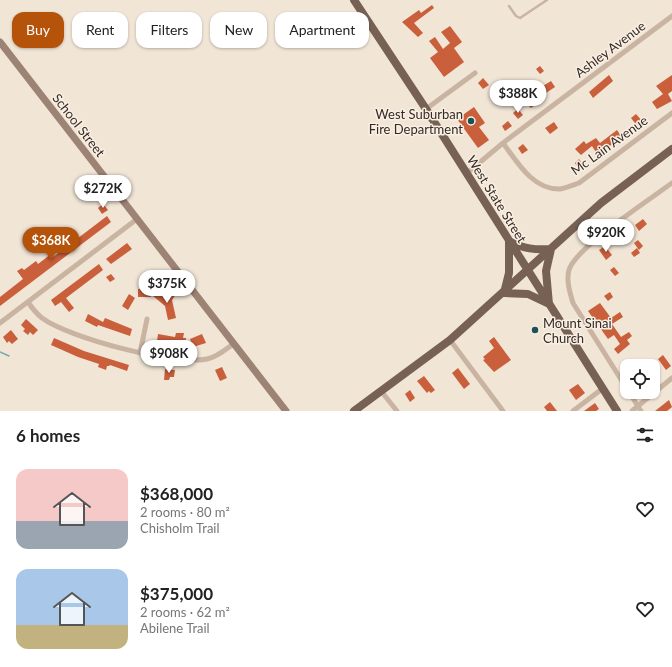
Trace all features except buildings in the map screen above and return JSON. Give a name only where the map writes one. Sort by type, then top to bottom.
[{"type":"main road","name":"West State Street","points":[[354,0],[467,173],[617,411]]},
{"type":"main road","name":"School Street","points":[[0,42],[286,411]]},
{"type":"main road","points":[[354,411],[450,340],[504,293],[601,202],[672,149]]},
{"type":"main road","points":[[504,293],[509,273],[509,241],[523,248],[534,250],[551,249]]},
{"type":"main road","points":[[549,304],[546,271],[551,249]]},
{"type":"main road","points":[[504,293],[528,294],[549,304]]},
{"type":"street","name":"Ashley Avenue","points":[[467,173],[503,143],[672,16]]},
{"type":"street","points":[[426,109],[475,73]]},
{"type":"street","name":"Mc Lain Avenue","points":[[503,143],[527,175],[544,185],[560,189],[579,183],[672,113]]},
{"type":"street","points":[[620,378],[573,303],[569,287],[569,270],[578,256],[593,242],[672,183]]},
{"type":"street","points":[[0,323],[137,219]]},
{"type":"street","points":[[28,302],[43,318],[56,325],[84,337],[140,353],[186,360],[206,359],[214,357],[233,344]]},
{"type":"street","points":[[140,353],[147,319]]},
{"type":"street","points":[[450,340],[503,411]]},
{"type":"street","points":[[632,411],[672,378]]},
{"type":"street","points":[[573,411],[602,389]]},
{"type":"street","points":[[381,391],[397,411]]},
{"type":"street","points":[[634,399],[641,411]]},
{"type":"lane","points":[[509,6],[516,16],[520,18],[547,0]]},
{"type":"waterway","points":[[0,352],[9,356]]},
{"type":"place","name":"West Suburban Fire Department","points":[[471,121]]},
{"type":"place","name":"Mount Sinai Church","points":[[535,330]]}]
